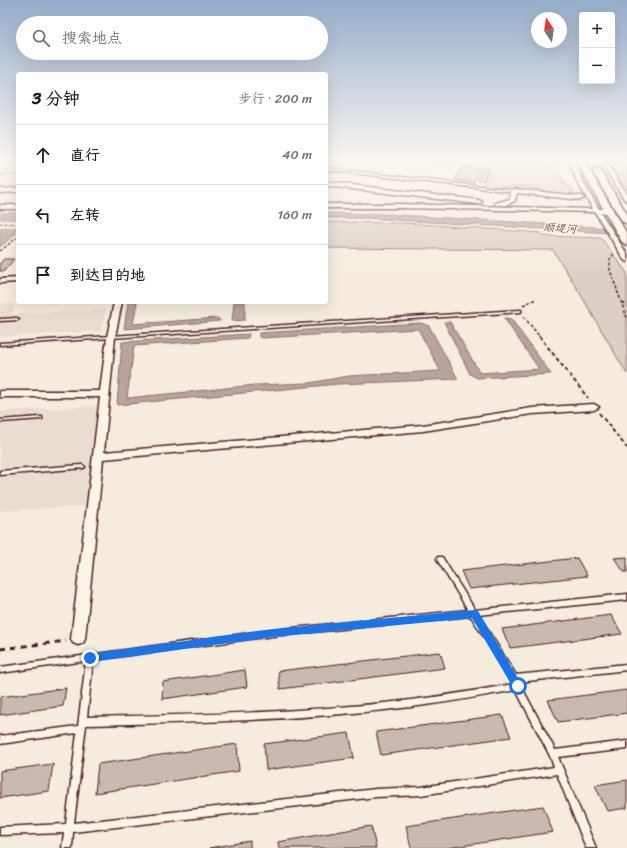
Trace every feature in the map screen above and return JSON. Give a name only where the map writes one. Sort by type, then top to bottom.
[{"type":"main road","points":[[601,199],[616,226],[621,244]]},
{"type":"main road","points":[[614,199],[627,221]]},
{"type":"street","points":[[460,199],[501,204],[513,200],[513,199]]},
{"type":"street","points":[[590,199],[605,223],[621,244],[627,260]]},
{"type":"street","points":[[328,206],[400,206],[608,211]]},
{"type":"street","points":[[0,207],[16,207]]},
{"type":"street","points":[[0,281],[16,280]]},
{"type":"street","points":[[78,639],[111,337],[118,304]]},
{"type":"street","points":[[0,394],[105,394]]},
{"type":"street","points":[[98,456],[423,428],[532,411],[594,407]]},
{"type":"lane","points":[[0,344],[520,311]]},
{"type":"lane","points":[[0,320],[17,319]]},
{"type":"lane","points":[[0,421],[40,418]]},
{"type":"lane","points":[[0,473],[82,467]]},
{"type":"lane","points":[[440,559],[516,682],[553,754],[591,848]]},
{"type":"lane","points":[[0,670],[273,633],[474,614],[627,597]]},
{"type":"lane","points":[[68,848],[90,658]]},
{"type":"lane","points":[[0,740],[82,725],[194,720],[354,709],[452,698],[516,682],[627,667]]},
{"type":"lane","points":[[553,754],[627,745]]},
{"type":"lane","points":[[0,831],[70,828],[376,793],[421,791],[559,770]]},
{"type":"path","points":[[0,224],[16,224]]},
{"type":"path","points":[[0,251],[16,239]]},
{"type":"path","points":[[621,244],[610,259],[610,270],[627,318]]},
{"type":"path","points":[[536,299],[522,305],[520,311],[627,448]]},
{"type":"path","points":[[622,303],[627,304]]},
{"type":"path","points":[[0,648],[78,639]]},
{"type":"shaded area","points":[[328,222],[405,223],[541,233],[544,236],[601,238],[627,273],[627,374],[553,250],[328,248]]},
{"type":"shaded area","points":[[0,303],[15,304],[12,314],[106,310],[101,331],[0,337]]},
{"type":"shaded area","points":[[100,406],[85,506],[0,511],[0,411]]},
{"type":"water","points":[[328,213],[384,214],[627,229],[627,234],[363,218],[328,218]]},
{"type":"water","points":[[16,228],[16,234],[0,247],[0,229]]},
{"type":"water","points":[[128,304],[137,304],[133,324],[218,318],[220,321],[124,329]]},
{"type":"water","points":[[234,304],[245,304],[245,320],[232,321]]},
{"type":"water","points":[[504,318],[511,319],[551,374],[477,378],[470,374],[444,322],[450,322],[480,373],[539,369]]},
{"type":"water","points":[[421,323],[429,326],[458,379],[338,384],[117,405],[122,342],[249,334],[248,338],[134,346],[127,398],[256,385],[309,383],[349,376],[439,371],[440,370],[418,329],[259,337],[259,333]]},
{"type":"building","points":[[4,259],[14,259],[4,271],[0,271],[0,263]]},
{"type":"building","points":[[627,557],[627,572],[624,572],[614,558]]},
{"type":"building","points":[[577,558],[587,576],[469,589],[461,571]]},
{"type":"building","points":[[611,615],[622,634],[510,648],[502,629]]},
{"type":"building","points":[[440,652],[445,668],[280,689],[278,671]]},
{"type":"building","points":[[245,670],[247,687],[162,699],[163,682]]},
{"type":"building","points":[[66,688],[63,706],[0,715],[0,697]]},
{"type":"building","points":[[627,690],[627,713],[558,722],[548,700]]},
{"type":"building","points":[[502,715],[511,737],[381,755],[376,732]]},
{"type":"building","points":[[349,733],[354,758],[266,770],[264,744]]},
{"type":"building","points":[[237,744],[239,771],[95,793],[98,764]]},
{"type":"building","points":[[53,764],[49,791],[0,798],[0,771]]},
{"type":"building","points":[[627,780],[627,808],[607,811],[595,785]]},
{"type":"building","points":[[543,806],[553,832],[447,848],[411,848],[406,826]]},
{"type":"building","points":[[371,826],[376,848],[279,848],[278,842]]},
{"type":"building","points":[[250,841],[250,848],[209,848]]},
{"type":"waterway","name":"顺堤河","points":[[0,216],[16,216]]},
{"type":"route","points":[[90,658],[273,633],[474,614],[518,686]]}]
